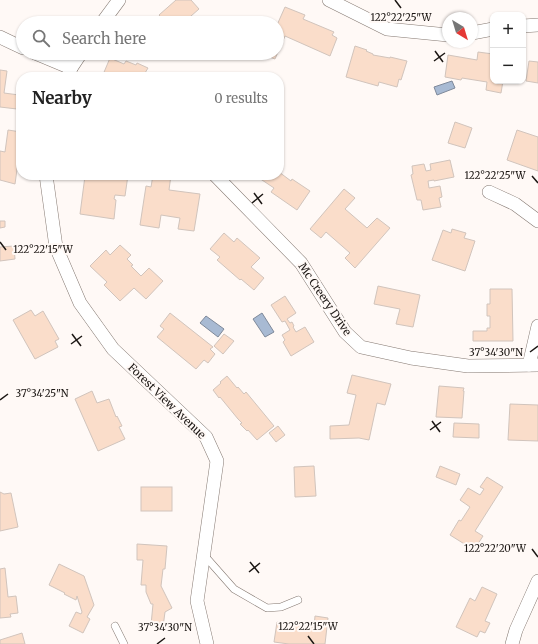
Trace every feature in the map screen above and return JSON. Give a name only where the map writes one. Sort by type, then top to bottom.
[{"type":"street","points":[[107,16],[119,0]]},
{"type":"street","points":[[329,0],[387,30],[442,35]]},
{"type":"street","points":[[526,26],[538,25]]},
{"type":"street","points":[[478,32],[490,30]]},
{"type":"street","points":[[0,37],[16,45]]},
{"type":"street","points":[[48,60],[68,72]]},
{"type":"street","points":[[71,72],[77,60]]},
{"type":"street","name":"Forest View Avenue","points":[[47,180],[56,247],[80,303],[113,349],[206,437],[217,461],[197,601],[207,644]]},
{"type":"street","name":"Mc Creery Drive","points":[[220,180],[301,262],[345,332],[361,347],[411,358],[468,366],[534,365]]},
{"type":"street","points":[[489,192],[515,204],[538,221]]},
{"type":"street","points":[[534,365],[538,326]]},
{"type":"street","points":[[512,644],[516,630],[538,581]]},
{"type":"lane","points":[[204,555],[234,589],[267,608],[281,607],[298,600]]},
{"type":"lane","points":[[115,626],[124,644]]},
{"type":"water","points":[[452,81],[455,88],[437,95],[434,87]]},
{"type":"water","points":[[262,313],[274,332],[265,337],[253,319]]},
{"type":"water","points":[[206,316],[224,329],[218,337],[200,323]]},
{"type":"building","points":[[176,0],[191,0],[199,9],[191,16],[159,15]]},
{"type":"building","points":[[285,7],[305,15],[303,19],[334,32],[332,35],[337,38],[330,56],[285,36],[284,38],[284,16],[281,16]]},
{"type":"building","points":[[355,46],[367,50],[366,51],[373,55],[407,61],[401,80],[399,79],[397,87],[379,82],[378,86],[346,77]]},
{"type":"building","points":[[478,52],[490,54],[490,84],[502,84],[501,93],[486,90],[487,82],[445,77],[448,55],[477,60]]},
{"type":"building","points":[[109,60],[115,60],[124,64],[126,61],[136,65],[137,63],[148,68],[146,72],[104,72]]},
{"type":"building","points":[[529,61],[538,62],[538,83],[526,81]]},
{"type":"building","points":[[0,70],[7,71],[4,93],[16,95],[16,109],[0,107]]},
{"type":"building","points":[[455,122],[472,128],[465,148],[448,143]]},
{"type":"building","points":[[8,130],[16,131],[15,184],[0,180],[0,151],[5,152]]},
{"type":"building","points":[[517,130],[538,137],[538,171],[507,160]]},
{"type":"building","points":[[450,160],[454,177],[428,181],[429,188],[440,186],[442,197],[439,198],[441,207],[423,210],[421,200],[417,200],[411,175],[413,174],[412,166],[424,164],[426,171],[431,170],[430,164]]},
{"type":"building","points":[[284,176],[291,181],[292,179],[310,191],[297,210],[271,192],[274,188],[262,180],[284,180]]},
{"type":"building","points":[[84,180],[127,180],[125,196],[115,195],[114,199],[116,200],[114,219],[80,214]]},
{"type":"building","points":[[152,180],[170,180],[169,190],[200,194],[194,231],[178,229],[180,218],[161,215],[159,228],[140,225],[146,186],[151,187]]},
{"type":"building","points":[[344,189],[355,198],[345,209],[367,228],[377,218],[390,228],[355,268],[345,258],[350,253],[326,232],[321,238],[310,229]]},
{"type":"building","points":[[0,221],[5,221],[5,227],[0,228]]},
{"type":"building","points":[[452,229],[466,233],[464,238],[475,241],[465,271],[432,260],[443,230],[451,233]]},
{"type":"building","points":[[224,233],[234,242],[237,238],[260,258],[251,267],[264,278],[254,290],[217,260],[220,257],[210,249]]},
{"type":"building","points":[[120,245],[131,255],[127,259],[133,265],[131,266],[141,276],[149,268],[163,281],[146,299],[134,288],[120,301],[104,285],[107,282],[90,266],[106,250],[110,255]]},
{"type":"building","points":[[14,246],[15,259],[0,261],[0,247]]},
{"type":"building","points":[[378,286],[420,295],[413,327],[396,324],[400,309],[374,304]]},
{"type":"building","points":[[490,289],[512,289],[513,341],[473,341],[473,331],[487,331],[487,328],[490,328],[490,316],[487,316],[487,304],[490,304]]},
{"type":"building","points":[[285,296],[296,313],[287,319],[290,323],[292,322],[296,332],[305,327],[314,342],[291,356],[283,342],[285,340],[282,335],[290,330],[285,321],[282,322],[271,305]]},
{"type":"building","points":[[31,310],[35,316],[43,311],[59,339],[55,341],[58,347],[35,359],[13,320]]},
{"type":"building","points":[[170,313],[213,347],[210,349],[215,354],[208,363],[204,360],[196,369],[157,337],[164,329],[160,326]]},
{"type":"building","points":[[224,334],[234,341],[223,354],[214,346]]},
{"type":"building","points":[[352,375],[391,384],[385,405],[377,403],[369,440],[359,438],[330,439],[330,426],[349,425],[356,395],[347,393]]},
{"type":"building","points":[[227,376],[244,394],[246,392],[274,426],[257,440],[240,424],[242,423],[213,390]]},
{"type":"building","points":[[439,386],[464,388],[462,418],[436,417]]},
{"type":"building","points":[[92,391],[97,403],[109,399],[116,417],[117,416],[122,426],[119,427],[125,439],[98,451],[75,399]]},
{"type":"building","points":[[510,404],[538,405],[538,441],[508,440]]},
{"type":"building","points":[[454,423],[479,424],[479,438],[453,437]]},
{"type":"building","points":[[278,426],[285,435],[276,442],[269,433]]},
{"type":"building","points":[[314,466],[316,496],[295,497],[294,467]]},
{"type":"building","points":[[440,466],[460,474],[456,485],[436,477]]},
{"type":"building","points":[[487,477],[503,487],[475,531],[483,536],[474,550],[450,535],[459,520],[461,521],[470,507],[460,500],[468,488],[480,495],[484,489],[480,487]]},
{"type":"building","points":[[141,487],[172,487],[172,511],[141,511]]},
{"type":"building","points":[[0,492],[4,494],[11,493],[18,527],[0,531]]},
{"type":"building","points":[[137,544],[167,546],[165,569],[163,569],[161,586],[172,608],[165,612],[163,627],[151,625],[153,604],[151,604],[146,592],[146,585],[141,585],[143,560],[137,560]]},
{"type":"building","points":[[59,564],[84,576],[94,605],[87,617],[90,619],[83,633],[69,626],[76,612],[81,614],[82,612],[77,596],[76,600],[49,585]]},
{"type":"building","points":[[5,568],[8,597],[16,596],[18,613],[10,614],[11,617],[0,618],[0,569]]},
{"type":"building","points":[[482,587],[497,594],[485,621],[490,623],[485,633],[480,631],[477,637],[456,627],[470,598],[475,601]]},
{"type":"building","points":[[315,616],[328,618],[325,644],[289,644],[274,642],[277,622],[314,627]]},
{"type":"building","points":[[22,633],[25,644],[0,644],[0,640]]}]
